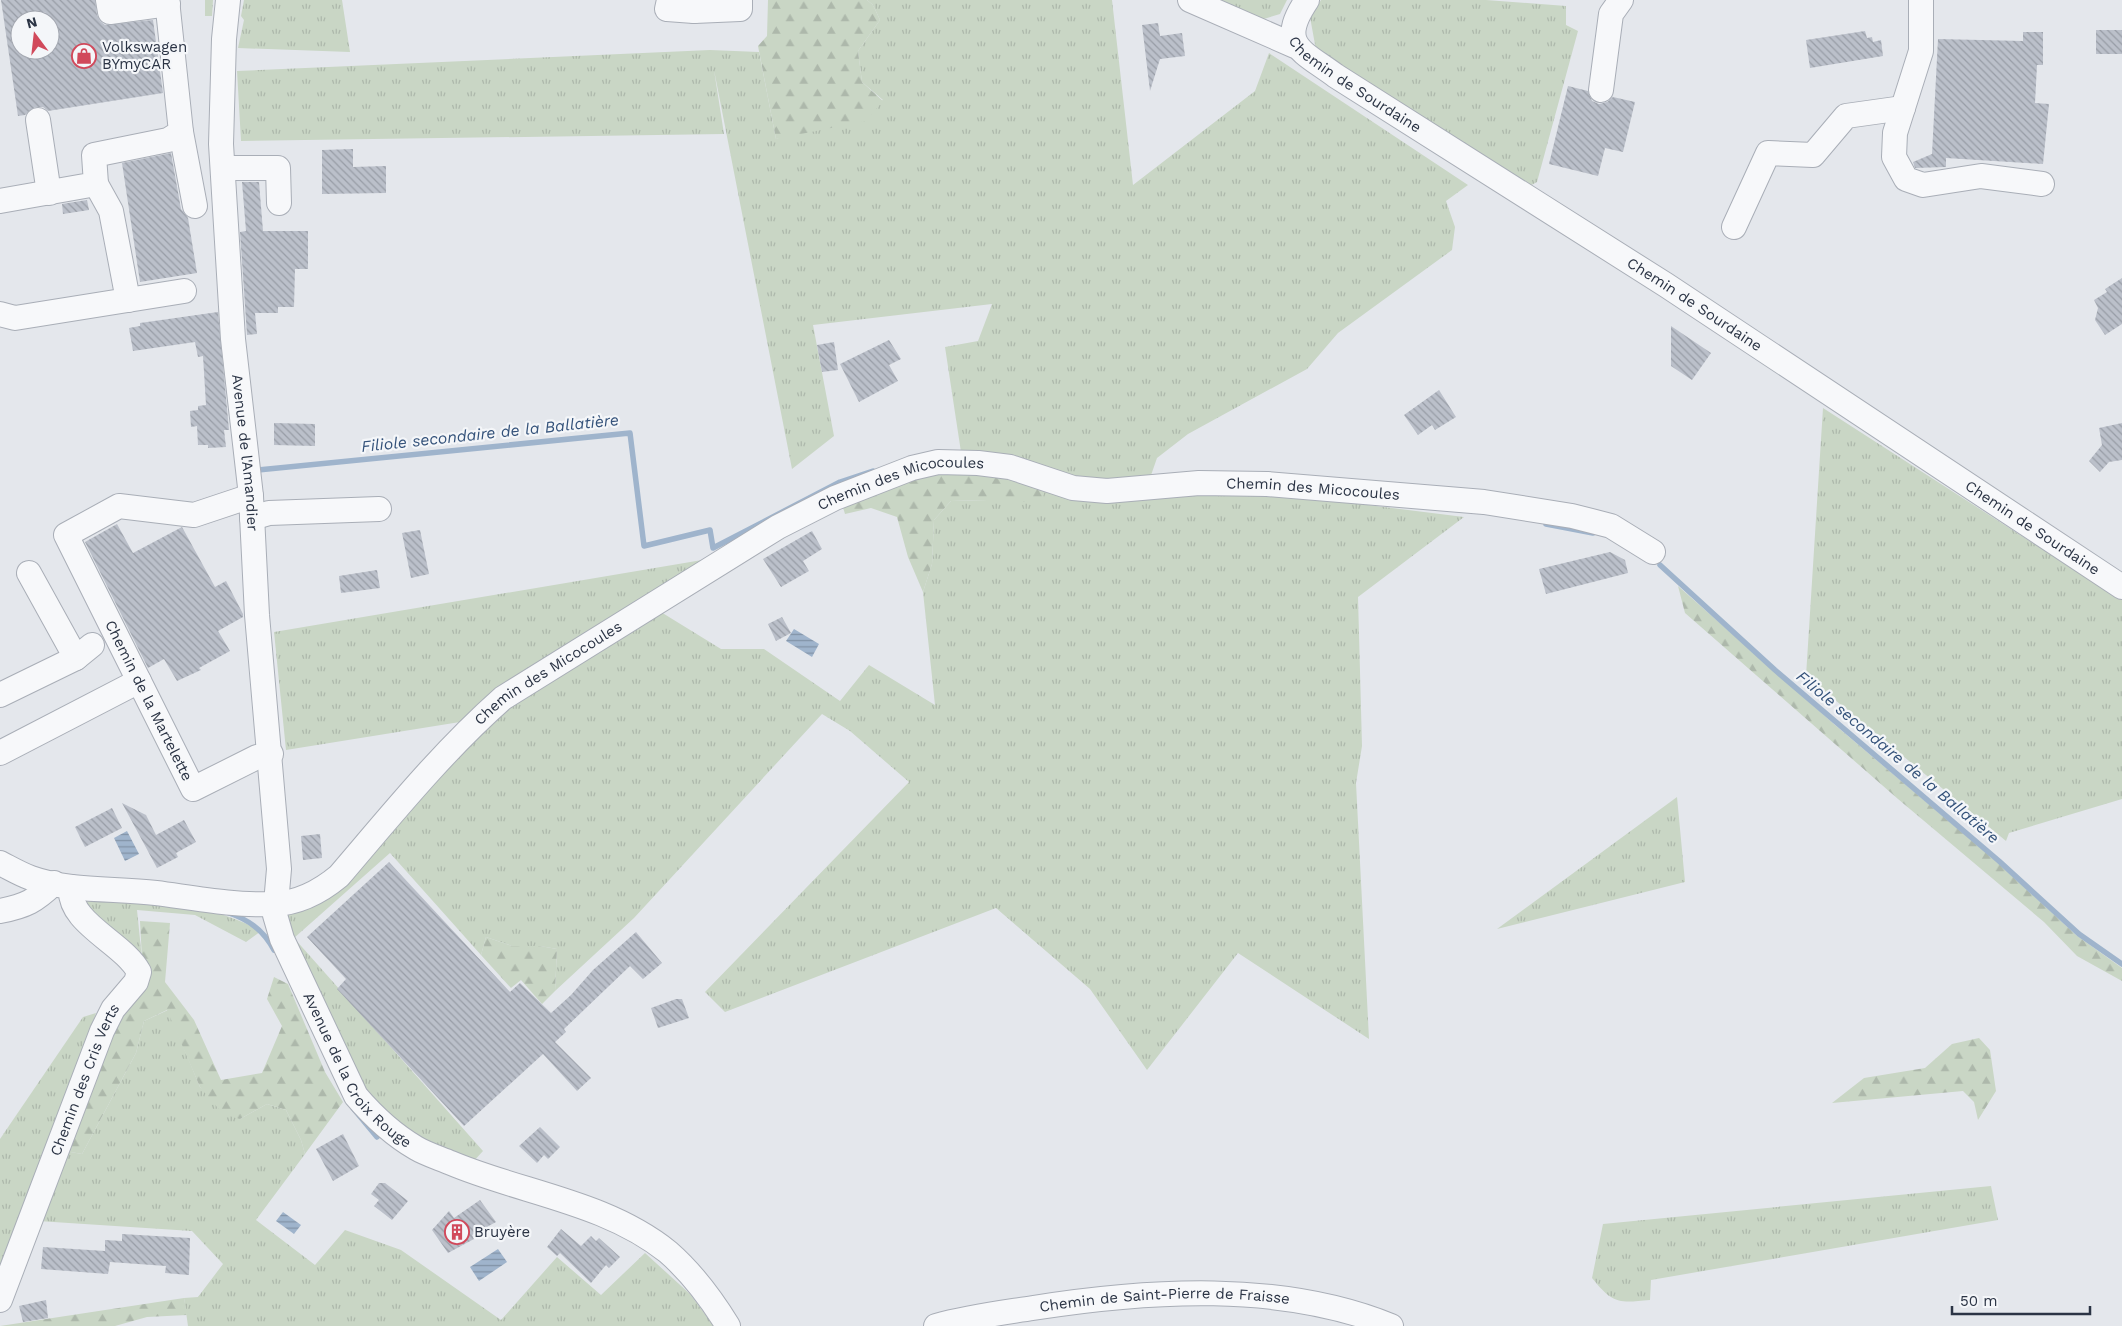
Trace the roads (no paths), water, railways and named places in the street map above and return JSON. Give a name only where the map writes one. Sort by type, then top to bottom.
[{"type":"street","points":[[108,0],[110,12],[168,2],[181,132],[195,206]]},
{"type":"street","name":"Avenue de l'Amandier","points":[[228,0],[224,39],[221,144],[233,339],[251,507],[257,615],[271,754],[279,868],[274,904]]},
{"type":"street","points":[[669,0],[667,9],[695,6],[740,10],[740,0]]},
{"type":"street","points":[[1190,0],[1296,46]]},
{"type":"street","points":[[1601,90],[1612,14],[1621,0]]},
{"type":"street","points":[[1921,0],[1921,51],[1895,133],[1894,157],[1906,179],[1923,185],[1981,176],[2042,184]]},
{"type":"street","name":"Chemin de Sourdaine","points":[[1303,4],[1294,22],[1292,34],[1296,46],[1336,76],[1666,285],[2122,587]]},
{"type":"street","points":[[1734,227],[1768,153],[1813,155],[1846,116],[1903,108]]},
{"type":"street","points":[[38,120],[49,193]]},
{"type":"street","points":[[128,300],[111,211],[96,184],[94,155],[168,140],[181,132]]},
{"type":"street","points":[[223,168],[278,168],[279,203]]},
{"type":"street","points":[[0,201],[96,184]]},
{"type":"street","points":[[0,314],[15,318],[184,291]]},
{"type":"street","name":"Chemin des Micocoules","points":[[274,904],[302,898],[325,887],[339,876],[436,762],[466,730],[502,698],[778,527],[835,498],[912,468],[938,462],[978,463],[1010,467],[1073,488],[1107,491],[1198,483],[1267,484],[1484,502],[1572,516],[1611,526],[1654,552]]},
{"type":"street","name":"Chemin de la Martelette","points":[[251,507],[194,515],[119,506],[66,535],[193,789],[257,757],[271,754]]},
{"type":"street","points":[[251,507],[269,513],[379,509]]},
{"type":"street","points":[[0,695],[84,651],[29,574]]},
{"type":"street","points":[[0,753],[139,681]]},
{"type":"street","points":[[0,863],[32,878],[63,885],[274,904]]},
{"type":"street","points":[[0,911],[24,907],[63,885]]},
{"type":"street","name":"Chemin des Cris Verts","points":[[0,1300],[102,1031],[113,1009],[136,982],[139,972],[133,960],[82,919],[63,885]]},
{"type":"street","name":"Avenue de la Croix Rouge","points":[[274,904],[280,931],[292,964],[356,1096],[374,1118],[418,1149],[466,1169],[598,1212],[632,1230],[668,1253],[696,1282],[728,1326]]},
{"type":"street","name":"Chemin de Saint-Pierre de Fraisse","points":[[936,1326],[961,1320],[1071,1302],[1182,1292],[1315,1303],[1369,1317],[1391,1326]]},
{"type":"water","points":[[794,629],[819,644],[812,657],[786,641]]},
{"type":"water","points":[[127,831],[139,854],[125,861],[114,838]]},
{"type":"water","points":[[283,1212],[301,1225],[294,1234],[276,1221]]},
{"type":"water","points":[[498,1249],[507,1262],[479,1281],[470,1267]]},
{"type":"waterway","name":"Filiole secondaire de la Ballatière","points":[[258,470],[630,433],[644,546],[710,530],[713,548],[840,482],[873,471]]},
{"type":"waterway","name":"Filiole secondaire de la Ballatière","points":[[1546,524],[1593,533]]},
{"type":"waterway","name":"Filiole secondaire de la Ballatière","points":[[1660,565],[1775,670],[1999,861],[2079,934],[2122,964]]},
{"type":"waterway","points":[[229,913],[256,927],[266,937],[274,950]]},
{"type":"waterway","points":[[353,1108],[377,1137]]},
{"type":"place","name":"Volkswagen BYmyCAR","points":[[84,56]]},
{"type":"place","name":"Bruyère","points":[[457,1232]]}]
